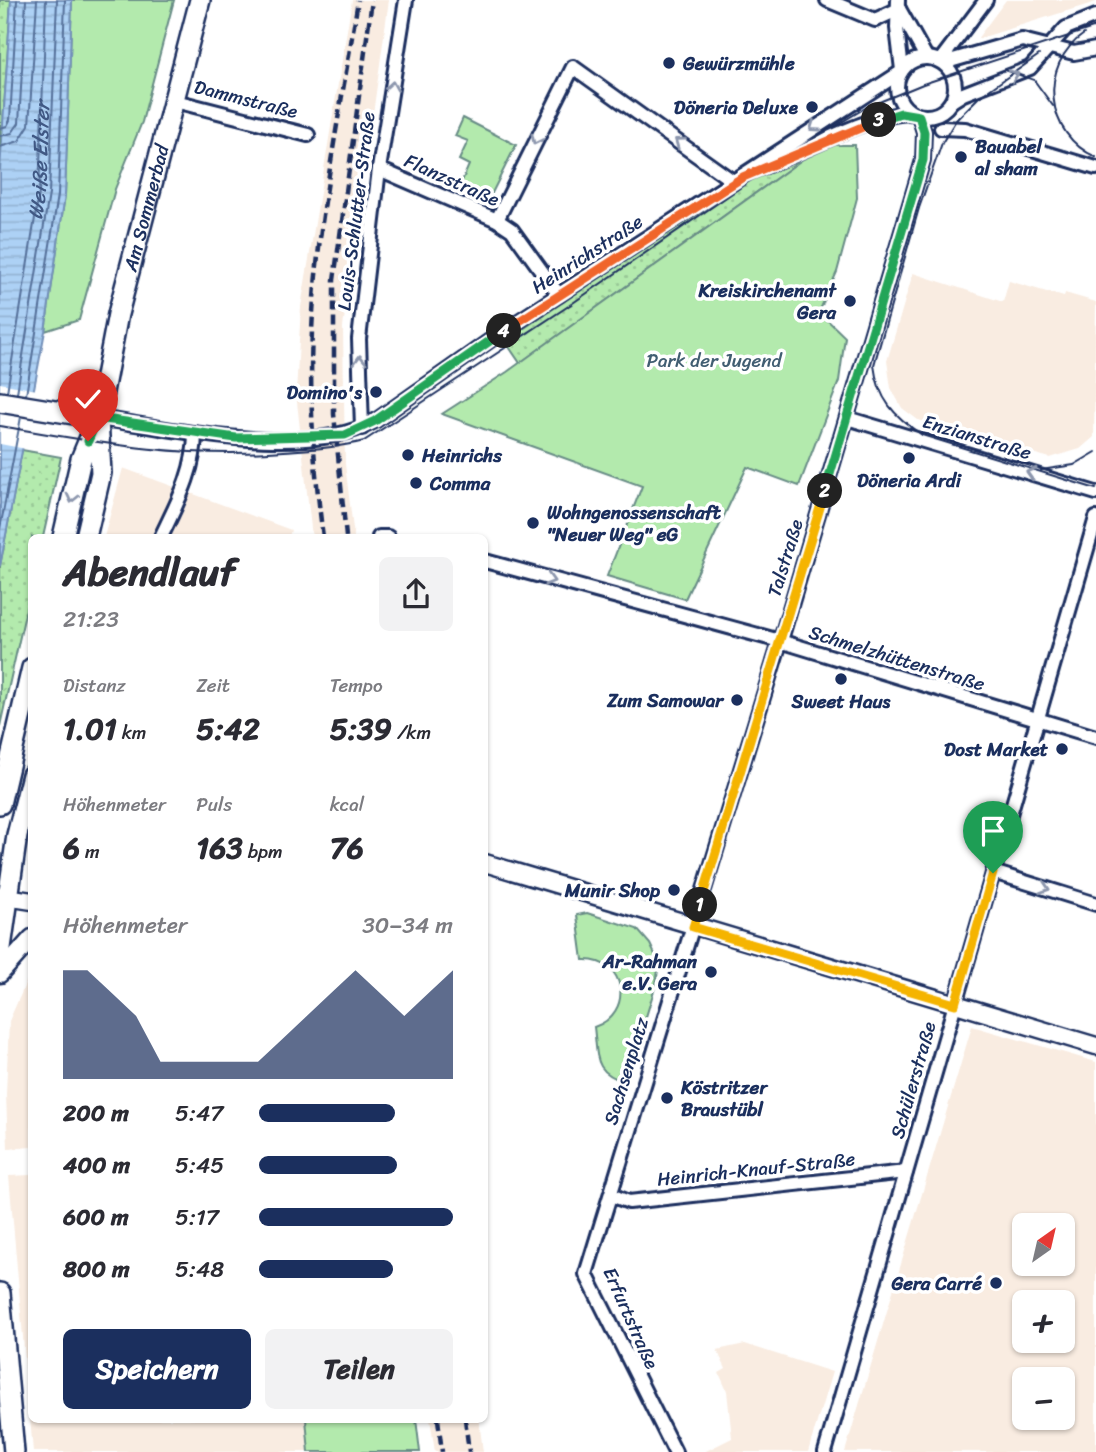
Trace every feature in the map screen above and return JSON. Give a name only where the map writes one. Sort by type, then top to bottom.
[{"type":"main road","name":"Am Sommerbad","points":[[98,418],[118,314],[201,0]]},
{"type":"main road","points":[[0,402],[98,418]]},
{"type":"main road","points":[[64,534],[81,459],[98,418]]},
{"type":"main road","points":[[87,534],[102,463],[98,418]]},
{"type":"main road","points":[[0,804],[28,685]]},
{"type":"main road","points":[[0,955],[4,896],[28,791]]},
{"type":"main road","points":[[0,1293],[14,1452]]},
{"type":"street","name":"Louis-Schlutter-Straße","points":[[362,428],[359,339],[379,169],[406,0]]},
{"type":"street","points":[[827,0],[875,20],[898,4]]},
{"type":"street","points":[[942,62],[986,0]]},
{"type":"street","points":[[898,4],[926,57]]},
{"type":"street","points":[[898,4],[901,71],[897,93],[903,105],[915,114],[934,115],[963,94],[1030,68],[1070,24],[1096,16]]},
{"type":"street","points":[[901,71],[915,60],[926,57],[942,62],[1022,40],[1074,53],[1096,49]]},
{"type":"street","points":[[942,62],[955,82],[950,104]]},
{"type":"street","points":[[497,220],[573,67],[738,179]]},
{"type":"street","name":"Heinrichstraße","points":[[98,418],[195,433],[285,439],[345,435],[362,428],[559,295],[901,71]]},
{"type":"street","name":"Dammstraße","points":[[175,101],[308,135]]},
{"type":"street","name":"Talstraße","points":[[693,927],[923,160],[941,128],[950,104]]},
{"type":"street","name":"Heinrichstraße","points":[[738,179],[853,129],[901,113],[915,114]]},
{"type":"street","name":"Talstraße","points":[[915,114],[924,132],[923,160]]},
{"type":"street","points":[[941,128],[965,129],[1096,168]]},
{"type":"street","name":"Flanzstraße","points":[[379,169],[497,220],[512,230],[559,295]]},
{"type":"street","name":"Enzianstraße","points":[[847,418],[1096,493]]},
{"type":"street","points":[[162,534],[188,480],[195,449],[195,433]]},
{"type":"street","name":"Schülerstraße","points":[[825,1452],[1096,518]]},
{"type":"street","name":"Schmelzhüttenstraße","points":[[488,562],[780,641],[1096,737]]},
{"type":"street","points":[[488,864],[1096,1046]]},
{"type":"street","points":[[993,873],[1096,904]]},
{"type":"street","points":[[4,896],[28,900]]},
{"type":"street","name":"Sachsenplatz","points":[[611,1195],[693,927]]},
{"type":"street","points":[[0,974],[28,942]]},
{"type":"street","name":"Heinrich-Knauf-Straße","points":[[611,1195],[629,1202],[906,1172]]},
{"type":"street","name":"Erfurtstraße","points":[[611,1195],[586,1274],[676,1452]]},
{"type":"shaded area","points":[[352,0],[389,0],[343,327],[345,464],[354,534],[312,534],[296,393],[301,307]]},
{"type":"shaded area","points":[[1006,0],[1096,0],[1096,2],[977,39]]},
{"type":"shaded area","points":[[913,273],[1003,302],[1009,281],[1064,297],[1065,293],[1096,302],[1094,437],[1080,449],[1050,458],[918,420],[902,408],[891,388],[887,361]]},
{"type":"shaded area","points":[[123,468],[291,530],[290,534],[105,534]]},
{"type":"shaded area","points":[[28,978],[28,1147],[8,1149],[6,1094],[9,1021]]},
{"type":"shaded area","points":[[972,1026],[1096,1062],[1096,1452],[845,1452]]},
{"type":"shaded area","points":[[28,1175],[28,1394],[9,1176]]},
{"type":"shaded area","points":[[745,1344],[832,1372],[808,1452],[704,1452],[732,1438],[727,1391],[719,1373],[726,1369],[717,1350]]},
{"type":"shaded area","points":[[30,1423],[306,1423],[309,1452],[33,1452]]},
{"type":"shaded area","points":[[431,1423],[479,1423],[483,1452],[435,1452]]},
{"type":"green space","points":[[0,0],[11,0],[0,171]]},
{"type":"green space","points":[[72,0],[174,0],[142,122],[115,189],[79,320],[45,331],[65,195]]},
{"type":"green space","points":[[463,118],[516,145],[488,201],[459,188],[469,165],[459,160],[468,141],[455,136]]},
{"type":"green space","name":"Park der Jugend","points":[[835,145],[855,145],[857,198],[837,272],[819,312],[845,337],[839,381],[799,486],[747,467],[685,599],[607,576],[642,486],[442,414],[507,372],[803,159]]},
{"type":"green space","points":[[803,159],[520,363],[505,341],[735,187]]},
{"type":"green space","points":[[22,450],[61,457],[44,534],[28,534],[28,600],[0,726],[0,566]]},
{"type":"green space","points":[[587,913],[637,929],[650,944],[659,963],[656,984],[626,1082],[608,1074],[602,1068],[597,1055],[594,1027],[607,1020],[615,1011],[620,1000],[620,988],[609,968],[598,962],[583,960],[577,915]]},
{"type":"green space","points":[[306,1423],[416,1423],[420,1452],[309,1452]]},
{"type":"water","name":"Weiße Elster","points":[[11,0],[72,0],[65,195],[45,331],[0,566],[0,171]]},
{"type":"pier","points":[[0,383],[37,390],[26,449],[0,444]]},
{"type":"tram line","points":[[0,426],[141,448],[211,453],[304,450],[364,441],[567,307],[793,151],[867,107],[923,84],[1096,27]]},
{"type":"tram line","points":[[1084,34],[1069,47],[1059,63],[1054,81],[1054,99],[1058,117],[1066,133],[1079,147],[1096,157]]},
{"type":"tram line","points":[[1039,55],[979,97],[956,120],[942,143],[919,208],[874,365],[879,388],[889,406],[922,435],[1096,489]]},
{"type":"tram line","points":[[1005,70],[1034,80],[1053,106]]},
{"type":"tram line","points":[[1041,470],[1074,465],[1096,452]]},
{"type":"railway","points":[[323,534],[313,434],[312,331],[324,206],[358,0]]},
{"type":"railway","points":[[346,534],[334,414],[334,280],[372,0]]},
{"type":"railway","points":[[438,1423],[442,1452]]},
{"type":"railway","points":[[465,1423],[469,1452]]},
{"type":"place","name":"Gewürzmühle","points":[[669,63]]},
{"type":"place","name":"Döneria Deluxe","points":[[812,107]]},
{"type":"place","name":"Bauabel al sham","points":[[961,157]]},
{"type":"place","name":"Kreiskirchenamt Gera","points":[[850,301]]},
{"type":"place","name":"Domino's","points":[[376,392]]},
{"type":"place","name":"Heinrichs","points":[[408,455]]},
{"type":"place","name":"Döneria Ardi","points":[[909,458]]},
{"type":"place","name":"Comma","points":[[416,483]]},
{"type":"place","name":"Wohngenossenschaft \"Neuer Weg\" eG","points":[[533,523]]},
{"type":"place","name":"Sweet Haus","points":[[841,679]]},
{"type":"place","name":"Zum Samowar","points":[[737,700]]},
{"type":"place","name":"Dost Market","points":[[1062,749]]},
{"type":"place","name":"Munir Shop","points":[[674,890]]},
{"type":"place","name":"Ar-Rahman e.V. Gera","points":[[711,972]]},
{"type":"place","name":"Köstritzer Braustübl","points":[[667,1098]]},
{"type":"place","name":"Gera Carré","points":[[996,1283]]},
{"type":"route","points":[[88,441],[98,418],[236,438],[285,439],[345,435],[353,432],[375,421],[418,388],[499,334],[743,177],[853,129],[901,113],[919,116],[924,132],[923,160],[693,927],[955,1004],[993,873]]}]
